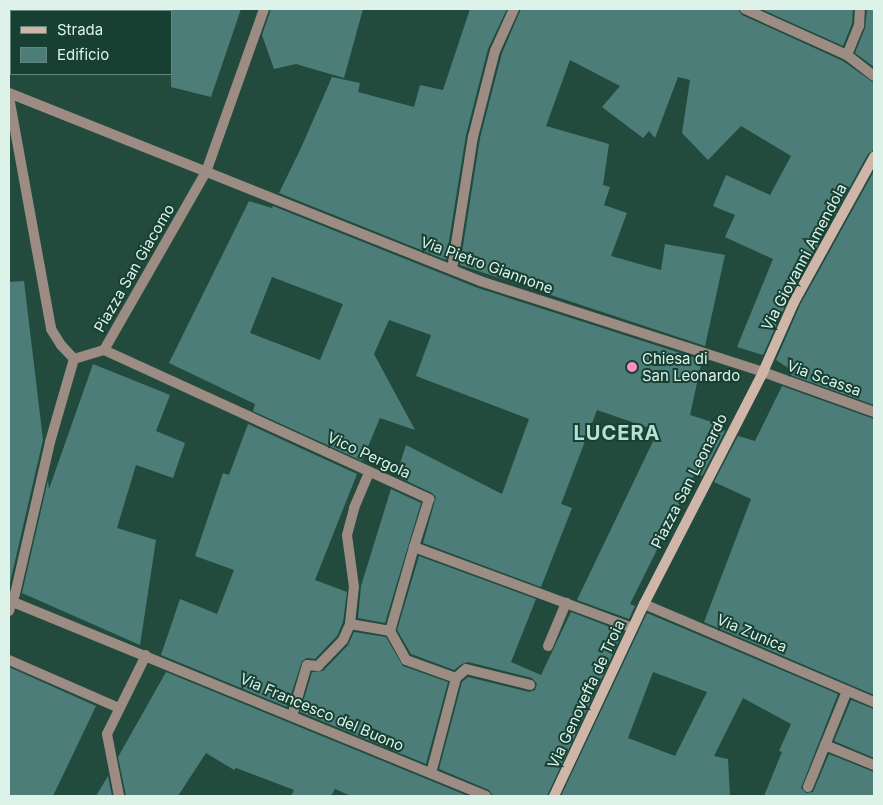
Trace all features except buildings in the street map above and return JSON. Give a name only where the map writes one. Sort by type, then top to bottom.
[{"type":"street","name":"Piazza San Giacomo","points":[[74,358],[104,350],[206,172],[264,9]]},
{"type":"street","points":[[452,269],[473,138],[494,51],[514,9]]},
{"type":"street","points":[[745,9],[847,55],[874,76]]},
{"type":"street","points":[[847,55],[859,26],[860,9]]},
{"type":"street","points":[[9,93],[206,172]]},
{"type":"street","points":[[9,97],[51,329],[61,345],[74,358],[50,442],[11,607]]},
{"type":"street","name":"Via Giovanni Amendola","points":[[763,372],[794,302],[874,157]]},
{"type":"street","name":"Via Pietro Giannone","points":[[206,172],[480,281],[763,372]]},
{"type":"street","name":"Vico Pergola","points":[[104,350],[429,499],[414,547]]},
{"type":"street","name":"Via Scassa","points":[[763,372],[874,412]]},
{"type":"street","name":"Piazza San Leonardo","points":[[644,604],[763,372]]},
{"type":"street","points":[[292,716],[306,665],[318,666],[343,640],[350,624],[354,588],[347,535],[354,508],[369,472]]},
{"type":"street","points":[[456,678],[406,660],[390,632],[414,547],[633,628]]},
{"type":"street","points":[[548,646],[566,604]]},
{"type":"street","name":"Via Genoveffa de Troia","points":[[554,796],[644,604]]},
{"type":"street","name":"Via Zunica","points":[[644,604],[874,702]]},
{"type":"street","name":"Via Francesco del Buono","points":[[11,607],[146,655],[486,796]]},
{"type":"street","points":[[350,624],[390,632]]},
{"type":"street","points":[[119,796],[107,734],[146,655]]},
{"type":"street","points":[[9,660],[119,708]]},
{"type":"street","points":[[431,773],[456,678],[466,670],[530,686]]},
{"type":"street","points":[[808,787],[847,691]]},
{"type":"street","points":[[825,745],[874,765]]},
{"type":"shaded area","points":[[9,9],[72,9],[10,10],[9,44]]},
{"type":"place","name":"Chiesa di San Leonardo","points":[[632,367]]},
{"type":"district","name":"LUCERA","points":[[617,433]]}]
